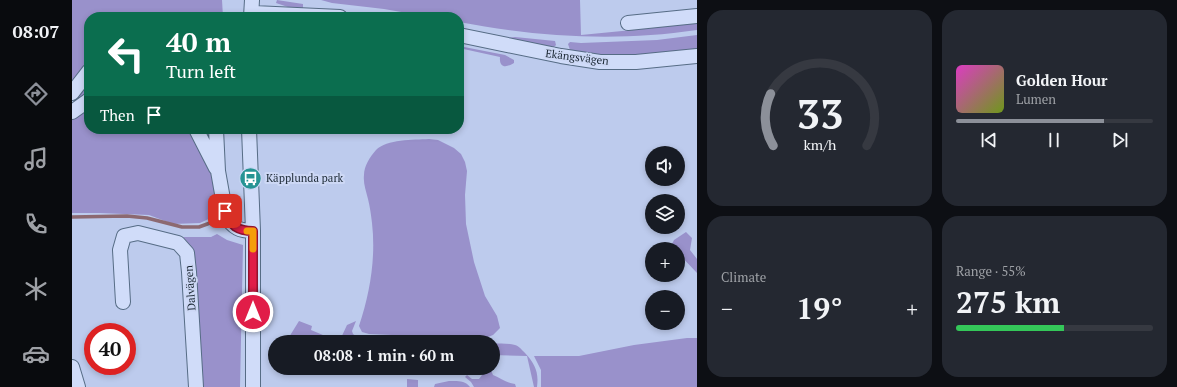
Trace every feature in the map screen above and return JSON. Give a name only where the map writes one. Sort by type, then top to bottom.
[{"type":"street","points":[[252,10],[277,12]]},
{"type":"street","points":[[628,23],[697,16]]},
{"type":"street","name":"Ekängsvägen","points":[[464,36],[554,55],[600,62],[636,62],[697,56]]},
{"type":"street","points":[[72,93],[84,77]]},
{"type":"street","points":[[72,112],[84,104]]},
{"type":"street","points":[[199,134],[218,171]]},
{"type":"street","points":[[216,134],[218,171],[225,211],[230,222],[236,228],[244,231],[253,231]]},
{"type":"street","points":[[249,134],[253,231],[253,387]]},
{"type":"street","name":"Dalvägen","points":[[123,302],[120,250],[124,236],[138,233],[178,243],[187,253],[196,387]]},
{"type":"street","points":[[72,367],[78,387]]},
{"type":"shaded area","points":[[72,0],[222,0],[223,12],[84,12],[84,72],[72,86]]},
{"type":"shaded area","points":[[277,0],[303,4],[303,8],[288,7],[276,3]]},
{"type":"shaded area","points":[[321,0],[580,0],[581,35],[653,28],[697,21],[697,30],[667,34],[607,37],[548,34],[464,23],[464,12],[401,12],[332,3]]},
{"type":"shaded area","points":[[697,35],[697,51],[649,55],[618,56],[586,53],[570,50],[568,44],[570,42],[581,43],[657,40]]},
{"type":"shaded area","points":[[515,37],[555,41],[556,45],[554,47],[505,38]]},
{"type":"shaded area","points":[[464,47],[505,55],[514,60],[514,63],[504,66],[500,61],[500,57],[464,49]]},
{"type":"shaded area","points":[[84,86],[84,100],[72,106]]},
{"type":"shaded area","points":[[84,109],[84,134],[193,134],[210,170],[214,189],[215,216],[200,223],[173,224],[149,215],[72,213],[72,120]]},
{"type":"shaded area","points":[[429,139],[438,140],[454,148],[461,154],[465,162],[467,171],[465,195],[466,224],[474,262],[485,296],[497,316],[500,328],[493,335],[369,334],[362,332],[359,326],[369,288],[373,262],[373,236],[364,181],[364,172],[366,165],[376,150],[381,146],[401,141]]},
{"type":"shaded area","points":[[685,233],[692,238],[690,250],[697,259],[697,273],[685,260],[685,242],[673,242]]},
{"type":"shaded area","points":[[217,234],[227,240],[243,245],[240,387],[202,387],[190,246],[183,237],[211,237]]},
{"type":"shaded area","points":[[299,321],[312,326],[311,330],[323,335],[290,335]]},
{"type":"shaded area","points":[[356,321],[352,331],[354,335],[342,335],[347,325]]},
{"type":"shaded area","points":[[697,338],[697,387],[541,387],[541,370],[534,356],[579,356],[634,345]]},
{"type":"shaded area","points":[[500,343],[513,344],[522,349],[536,368],[537,387],[534,387],[527,356],[500,355]]},
{"type":"shaded area","points":[[467,375],[472,379],[479,379],[482,375],[493,375],[506,382],[515,384],[516,387],[474,387],[465,377]]},
{"type":"shaded area","points":[[407,379],[418,380],[418,387],[407,387]]},
{"type":"shaded area","points":[[449,381],[463,382],[470,387],[434,387],[435,384]]},
{"type":"waterway","points":[[72,217],[127,216],[147,218],[182,227],[199,227],[210,223]]},
{"type":"slow traffic","points":[[247,231],[253,231],[253,249]]},
{"type":"place","name":"Käpplunda park","points":[[251,178]]},
{"type":"route","points":[[225,211],[226,216],[236,228],[244,231],[253,231],[253,312]]}]
